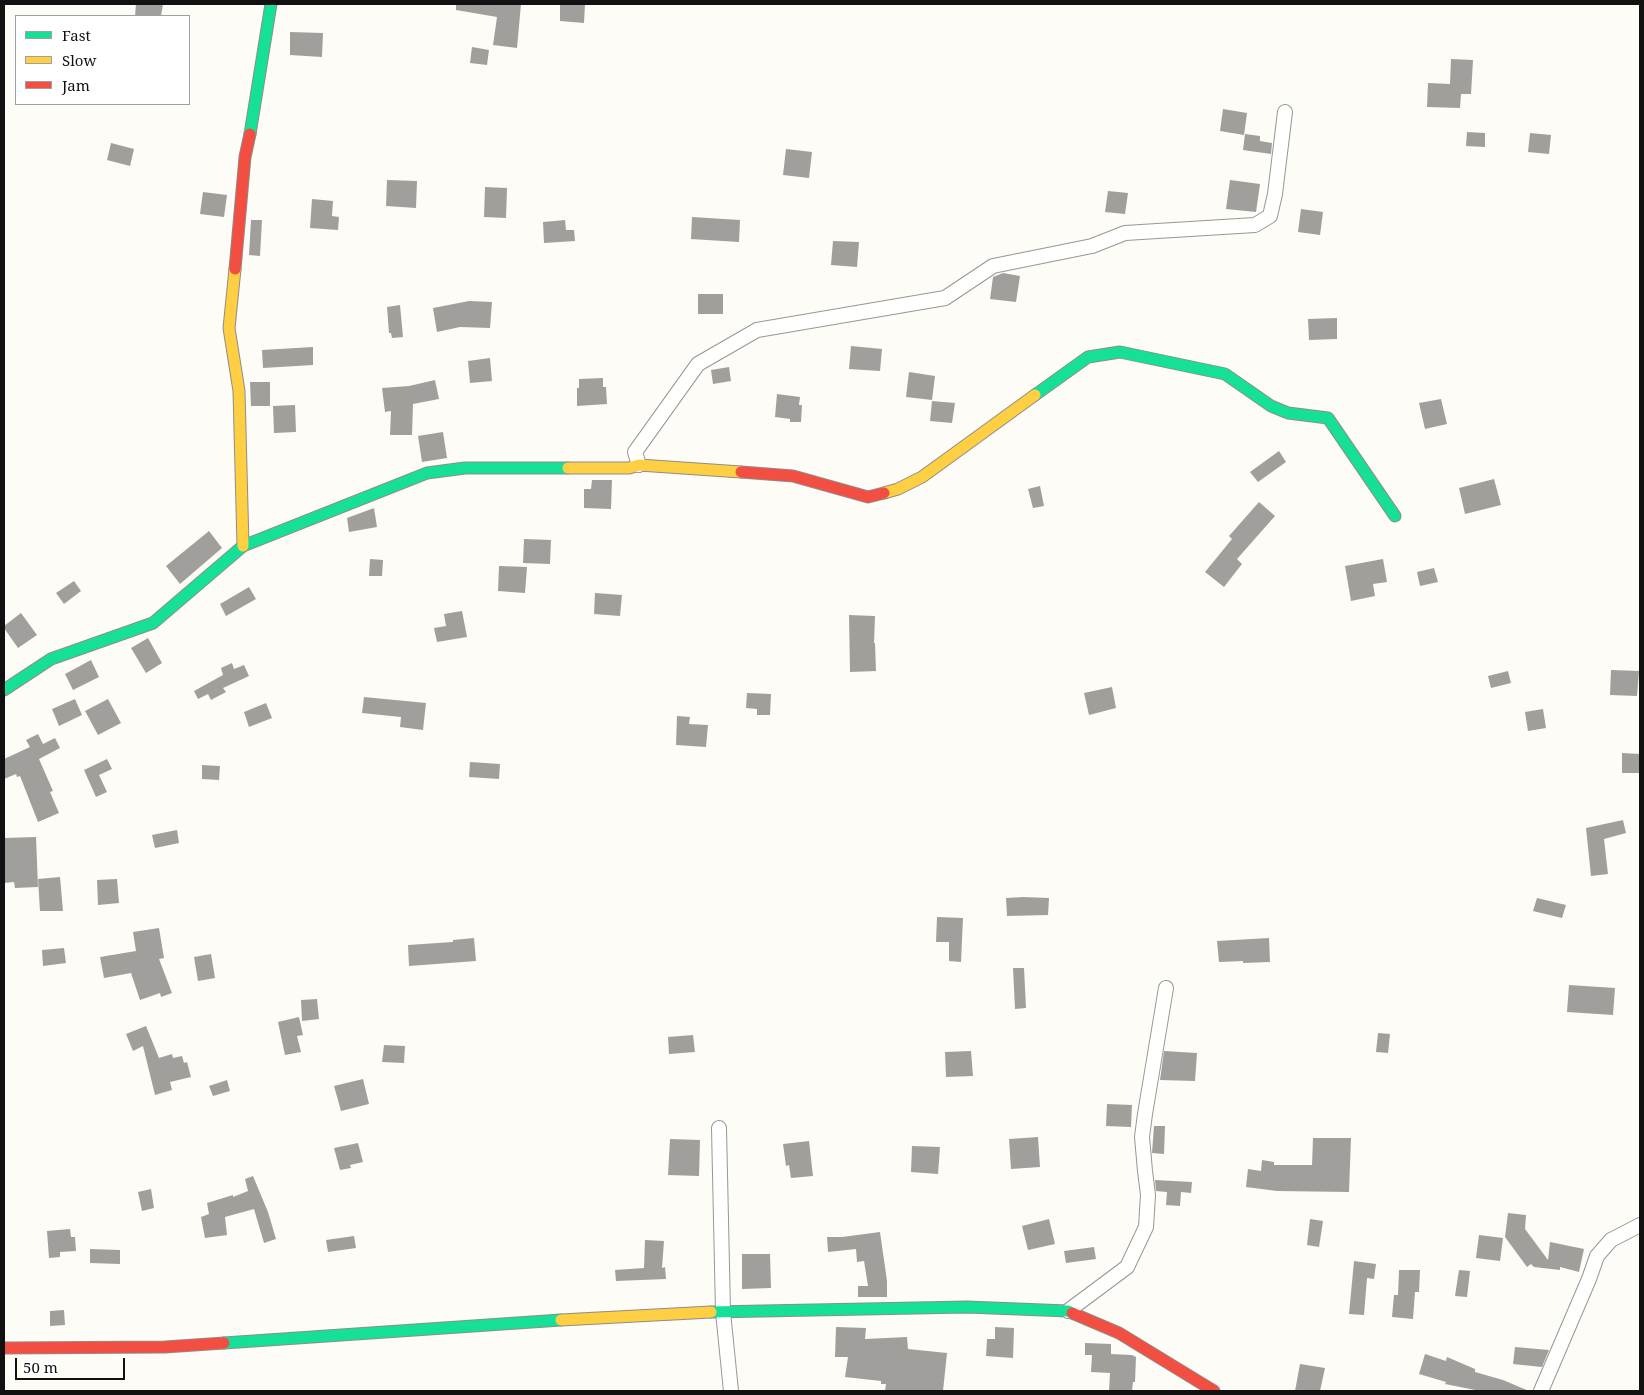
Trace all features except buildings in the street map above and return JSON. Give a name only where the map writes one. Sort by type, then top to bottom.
[{"type":"street","points":[[243,546],[240,391],[229,328],[245,157],[271,4]]},
{"type":"street","points":[[639,465],[635,452],[698,364],[757,330],[945,298],[992,266],[1092,246],[1125,233],[1255,225],[1270,216],[1275,194],[1285,112]]},
{"type":"street","points":[[4,690],[51,659],[153,623],[243,546],[427,473],[465,468],[629,468],[639,465],[793,476],[868,497],[898,489],[922,477],[1088,357],[1120,352],[1225,374],[1271,406],[1288,413],[1328,418],[1396,516]]},
{"type":"street","points":[[1068,1311],[1127,1267],[1146,1226],[1148,1195],[1143,1130],[1166,988]]},
{"type":"street","points":[[719,1128],[724,1312],[731,1391]]},
{"type":"street","points":[[1540,1391],[1589,1280],[1597,1256],[1611,1240],[1640,1226]]},
{"type":"street","points":[[4,1348],[165,1347],[626,1316],[967,1306],[1068,1311],[1119,1333],[1214,1391]]},
{"type":"traffic: fast","points":[[250,134],[271,4]]},
{"type":"traffic: fast","points":[[1035,395],[1088,357],[1120,352],[1225,374],[1271,406],[1288,413],[1328,418],[1395,516]]},
{"type":"traffic: fast","points":[[4,690],[51,659],[153,623],[243,546],[427,473],[465,468],[568,468]]},
{"type":"traffic: fast","points":[[711,1312],[967,1307],[1068,1311],[1072,1313]]},
{"type":"traffic: fast","points":[[224,1343],[561,1320]]},
{"type":"traffic: slow","points":[[235,269],[229,328],[239,391],[243,546]]},
{"type":"traffic: slow","points":[[884,493],[898,489],[922,477],[1035,395]]},
{"type":"traffic: slow","points":[[568,468],[629,468],[639,465],[741,472]]},
{"type":"traffic: slow","points":[[561,1320],[711,1312]]},
{"type":"traffic: jam","points":[[235,269],[245,157],[250,134]]},
{"type":"traffic: jam","points":[[741,472],[793,476],[868,497],[884,493]]},
{"type":"traffic: jam","points":[[1072,1313],[1119,1333],[1214,1391]]},
{"type":"traffic: jam","points":[[4,1348],[165,1347],[224,1343]]}]
